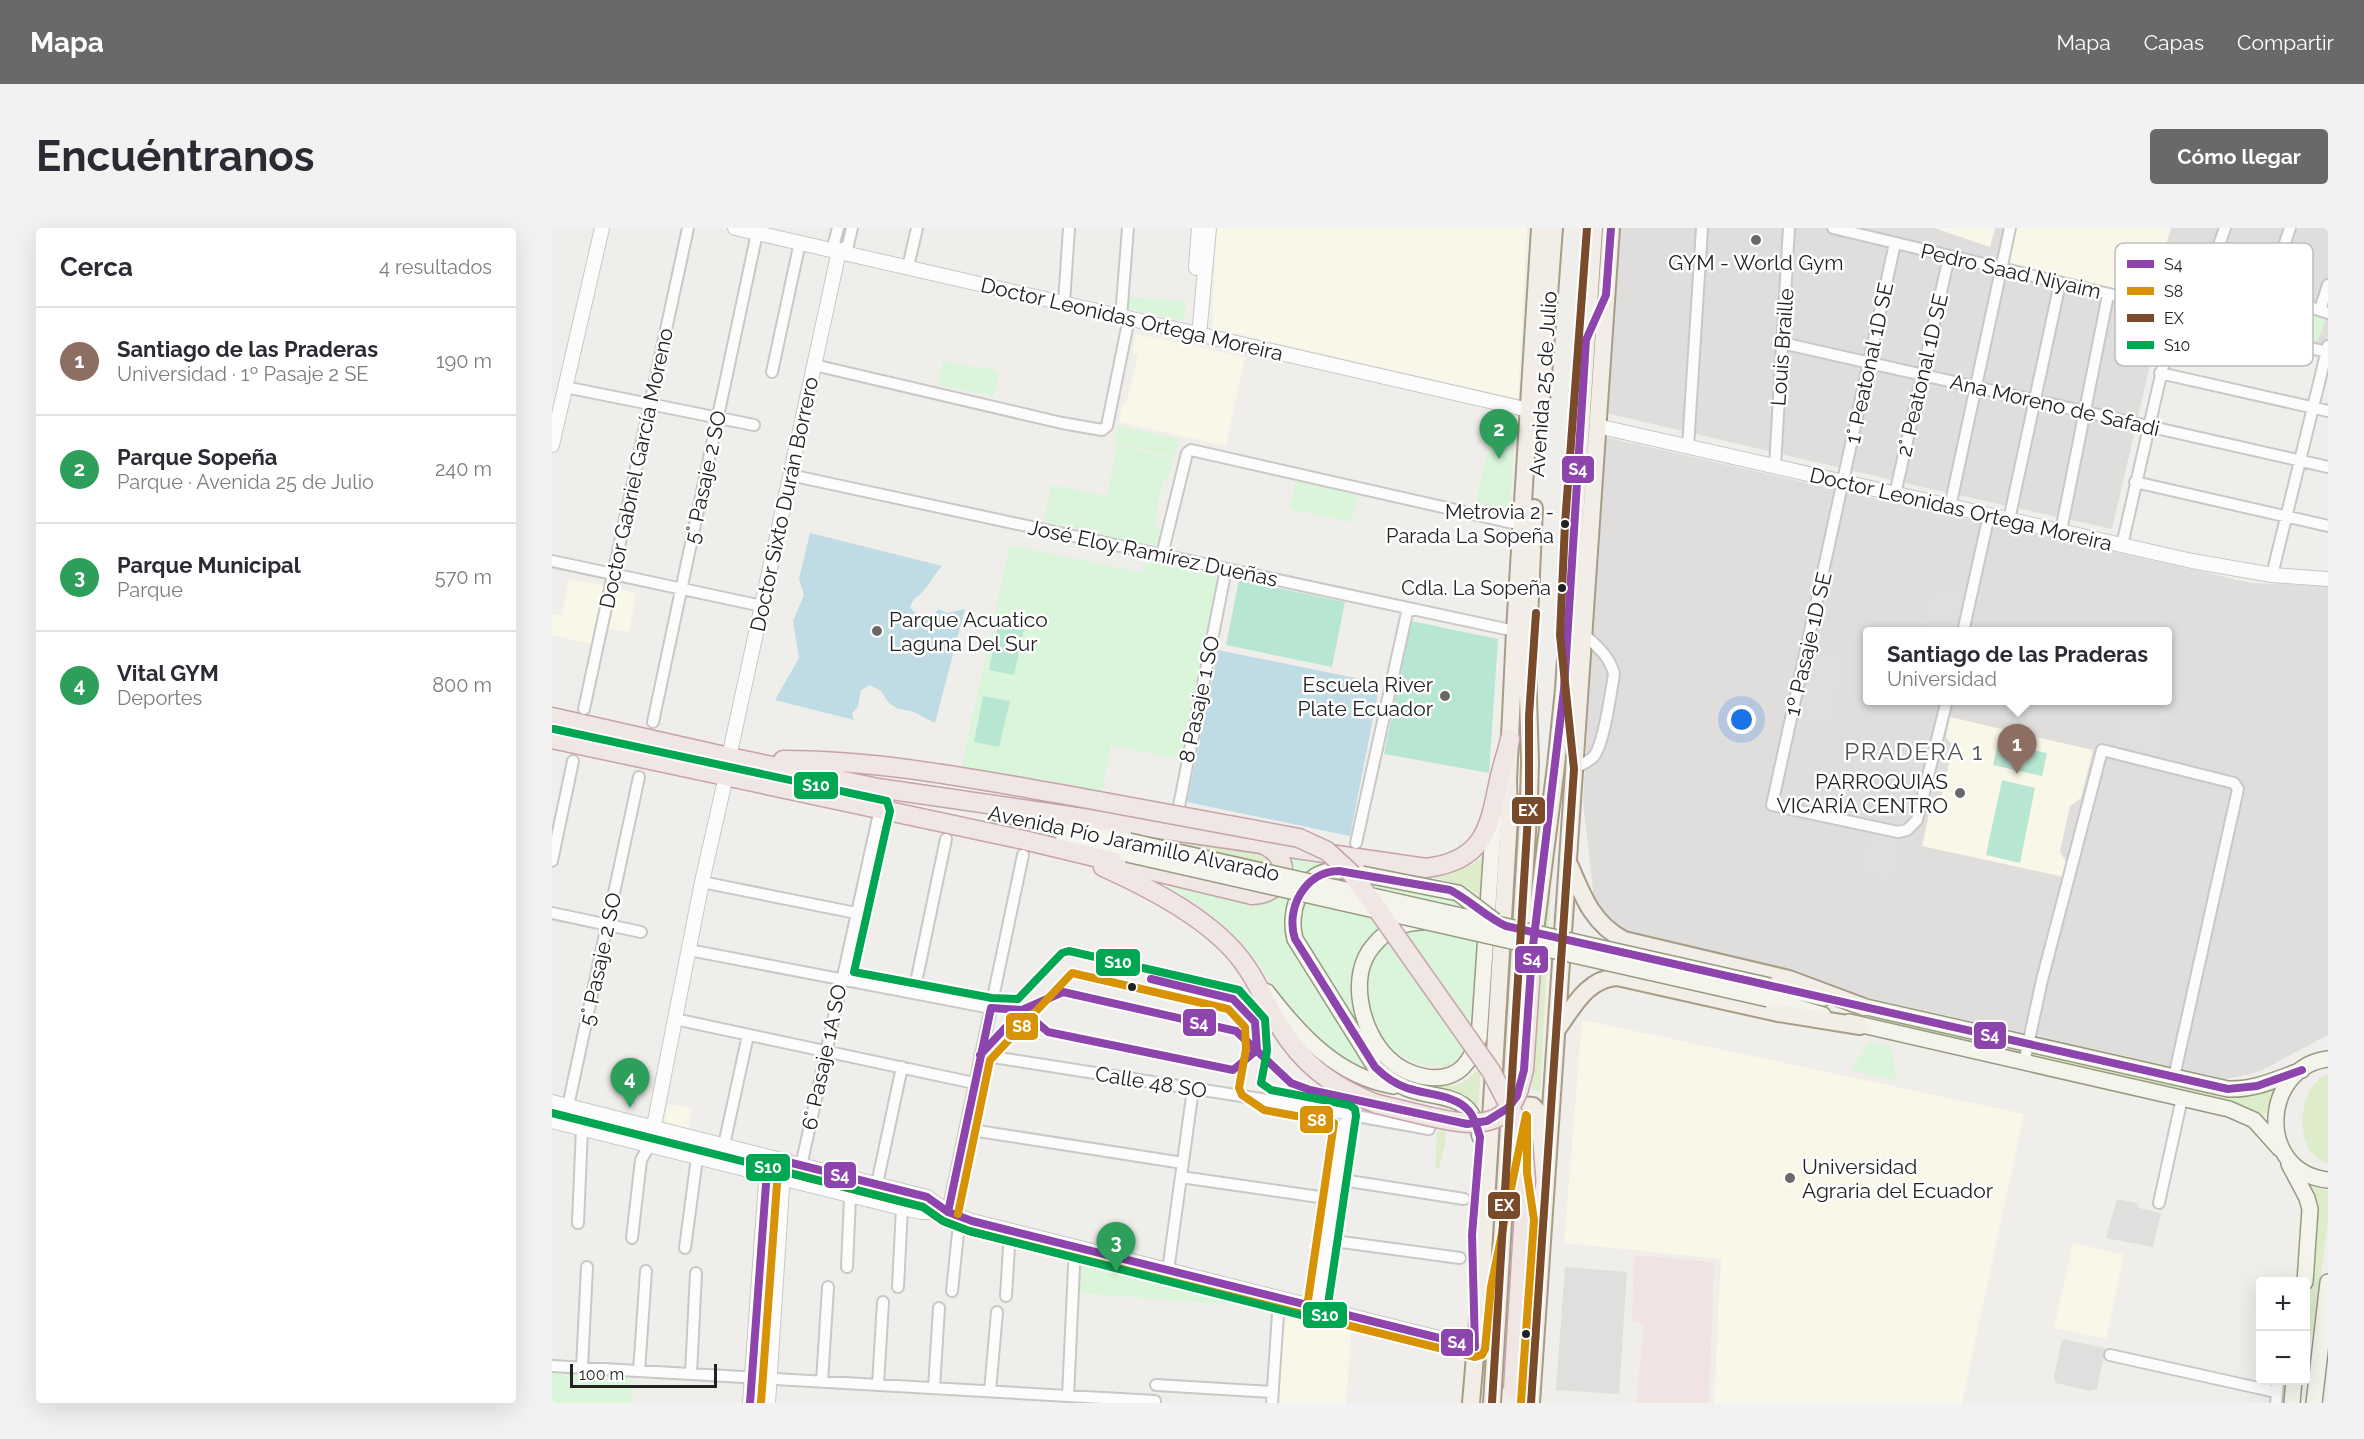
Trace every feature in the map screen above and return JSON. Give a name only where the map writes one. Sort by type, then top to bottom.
[{"type":"highway","points":[[552,717],[735,759],[878,788],[1411,866],[1436,867],[1458,860],[1482,839],[1491,821],[1510,739]]},
{"type":"highway","points":[[552,739],[962,827],[1023,848],[1101,867],[1147,888],[1209,928],[1245,964],[1284,1034],[1308,1064],[1336,1085],[1377,1104],[1467,1124],[1478,1124],[1495,1118],[1513,1103],[1522,1078],[1532,955]]},
{"type":"highway","points":[[735,759],[851,762],[917,769],[1299,838],[1327,851],[1353,875],[1491,1071],[1516,1119],[1523,1143],[1526,1180],[1512,1396]]},
{"type":"highway","points":[[1023,848],[1252,895],[1268,893],[1273,889],[1281,879],[1283,870],[1281,858],[1277,852],[1258,842]]},
{"type":"main road","name":"Avenida 25 de Julio","points":[[1471,1403],[1481,1286],[1509,818],[1515,631],[1540,228]]},
{"type":"main road","name":"Avenida 25 de Julio","points":[[1492,1403],[1529,799],[1527,663],[1536,463],[1554,228]]},
{"type":"main road","name":"Avenida 25 de Julio","points":[[1532,955],[1564,689],[1594,228]]},
{"type":"main road","points":[[1531,1403],[1611,228]]},
{"type":"main road","points":[[1586,340],[1606,295]]},
{"type":"main road","points":[[1510,739],[1527,663]]},
{"type":"main road","points":[[1564,689],[1574,769]]},
{"type":"main road","name":"Avenida Pío Jaramillo Alvarado","points":[[878,788],[1432,922],[1769,992],[1864,1007],[2228,1089],[2243,1090],[2256,1087],[2305,1067]]},
{"type":"main road","points":[[1432,922],[1403,924],[1381,937],[1367,953],[1358,986],[1362,1009],[1383,1052],[1398,1067],[1408,1072],[1440,1077],[1448,1076],[1463,1067],[1470,1059],[1479,1038],[1495,804]]},
{"type":"main road","name":"Avenida Pío Jaramillo Alvarado","points":[[962,827],[1128,848],[1506,926],[1769,992],[1860,1026],[2229,1108],[2249,1116],[2261,1126],[2284,1155]]},
{"type":"main road","points":[[1568,861],[1594,916],[1605,928],[1624,940],[1789,979],[1864,1007]]},
{"type":"main road","points":[[1407,1088],[1392,1081],[1375,1067],[1300,950],[1291,927],[1294,904],[1313,878],[1327,871],[1362,874],[1458,893],[1492,920],[1506,926]]},
{"type":"main road","points":[[1245,964],[1307,1039],[1332,1061],[1356,1075],[1390,1086],[1450,1098],[1464,1104],[1474,1117],[1488,1172]]},
{"type":"main road","points":[[1557,1029],[1590,986],[1603,979],[1617,977],[1778,1013],[1860,1026]]},
{"type":"main road","points":[[2305,1277],[2310,1209],[2307,1198],[2284,1155],[2275,1124],[2285,1088],[2305,1067],[2328,1049]]},
{"type":"main road","points":[[2305,1067],[2328,1059]]},
{"type":"main road","points":[[1481,1286],[1508,1146],[1517,1108],[1524,1104],[1533,1106],[1538,1116],[1537,1172],[1545,1220]]},
{"type":"main road","points":[[2284,1155],[2305,1174],[2328,1180]]},
{"type":"main road","points":[[2314,1403],[2324,1360],[2328,1282]]},
{"type":"main road","points":[[2292,1403],[2294,1385]]},
{"type":"street","points":[[552,445],[602,228]]},
{"type":"street","name":"Doctor Gabriel García Moreno","points":[[584,709],[688,228]]},
{"type":"street","name":"Doctor Leonidas Ortega Moreira","points":[[735,228],[1529,410]]},
{"type":"street","points":[[838,228],[834,243],[839,251],[848,246],[852,228]]},
{"type":"street","points":[[908,267],[916,228]]},
{"type":"street","points":[[1064,303],[1069,228]]},
{"type":"street","points":[[814,365],[1062,423],[1106,429],[1125,317],[1128,228]]},
{"type":"street","points":[[1195,334],[1199,228]]},
{"type":"street","points":[[1195,334],[1209,228]]},
{"type":"street","points":[[1688,447],[1702,228]]},
{"type":"street","name":"Louis Braille","points":[[1775,466],[1790,228]]},
{"type":"street","name":"Pedro Saad Niyaim","points":[[1833,228],[2115,296]]},
{"type":"street","points":[[1950,507],[2010,228]]},
{"type":"street","points":[[2220,243],[2225,228]]},
{"type":"street","points":[[2285,243],[2290,228]]},
{"type":"street","name":"5° Pasaje 2 SO","points":[[653,722],[757,233]]},
{"type":"street","points":[[772,372],[800,242]]},
{"type":"street","name":"1° Peatonal 1D SE","points":[[1843,482],[1895,243]]},
{"type":"street","name":"Doctor Sixto Durán Borrero","points":[[735,759],[762,606],[839,251]]},
{"type":"street","name":"2° Peatonal 1D SE","points":[[1895,494],[1949,257]]},
{"type":"street","points":[[2009,520],[2060,284]]},
{"type":"street","points":[[2324,311],[2328,285]]},
{"type":"street","points":[[2061,531],[2108,295]]},
{"type":"street","name":"Ana Moreno de Safadi","points":[[1782,343],[2328,467]]},
{"type":"street","name":"Pedro Saad Niyaim","points":[[2313,347],[2328,350]]},
{"type":"street","points":[[2272,575],[2328,350]]},
{"type":"street","points":[[2122,545],[2162,366]]},
{"type":"street","points":[[2160,373],[2328,411]]},
{"type":"street","points":[[565,387],[754,425]]},
{"type":"street","name":"Doctor Leonidas Ortega Moreira","points":[[1597,426],[2192,561],[2272,575],[2328,579]]},
{"type":"street","points":[[1161,555],[1189,451],[1522,525]]},
{"type":"street","name":"José Eloy Ramírez Dueñas","points":[[790,475],[1515,631]]},
{"type":"street","name":"1º Pasaje 1D SE","points":[[1843,482],[1772,805],[1898,832],[1907,831],[1917,820],[1946,705]]},
{"type":"street","points":[[2135,482],[2328,526]]},
{"type":"street","points":[[1964,627],[1989,515]]},
{"type":"street","points":[[552,561],[762,606]]},
{"type":"street","name":"8 Pasaje 1 SO","points":[[1174,830],[1226,569]]},
{"type":"street","points":[[1356,843],[1408,608]]},
{"type":"street","points":[[1574,769],[1591,759],[1596,752],[1602,737],[1614,674],[1605,654],[1583,633]]},
{"type":"street","points":[[2024,1063],[2102,750],[2234,783],[2238,789],[2174,1077]]},
{"type":"street","points":[[552,861],[573,761]]},
{"type":"street","points":[[632,1238],[641,1160],[649,1146],[654,1127],[688,950],[726,776]]},
{"type":"street","name":"5° Pasaje 2 SO","points":[[568,1106],[639,777]]},
{"type":"street","name":"6° Pasaje 1A SO","points":[[801,1166],[880,809]]},
{"type":"street","points":[[914,992],[946,839]]},
{"type":"street","points":[[948,1212],[1023,848]]},
{"type":"street","points":[[702,882],[856,913]]},
{"type":"street","points":[[552,914],[641,932]]},
{"type":"street","points":[[688,950],[991,1008]]},
{"type":"street","points":[[675,1019],[974,1083]]},
{"type":"street","points":[[724,1145],[748,1035]]},
{"type":"street","name":"Calle 48 SO","points":[[980,1055],[1267,1100],[1428,1129]]},
{"type":"street","points":[[877,1184],[902,1067]]},
{"type":"street","points":[[1168,1271],[1193,1089]]},
{"type":"street","points":[[2159,1203],[2182,1098]]},
{"type":"street","points":[[552,1102],[927,1197],[948,1212],[962,1218],[1475,1347]]},
{"type":"street","points":[[1317,1309],[1346,1115]]},
{"type":"street","points":[[552,1121],[902,1208],[923,1212],[948,1212]]},
{"type":"street","points":[[578,1223],[582,1128]]},
{"type":"street","points":[[965,1129],[1183,1163]]},
{"type":"street","points":[[750,1403],[768,1157]]},
{"type":"street","points":[[685,1248],[697,1158]]},
{"type":"street","points":[[768,1403],[781,1179],[785,1161]]},
{"type":"street","points":[[1181,1177],[1333,1199]]},
{"type":"street","points":[[1336,1179],[1464,1199]]},
{"type":"street","points":[[847,1267],[850,1196]]},
{"type":"street","points":[[898,1287],[902,1208]]},
{"type":"street","points":[[952,1291],[958,1233],[962,1218]]},
{"type":"street","points":[[1006,1296],[1010,1230]]},
{"type":"street","points":[[1327,1240],[1460,1258]]},
{"type":"street","points":[[1068,1396],[1075,1246]]},
{"type":"street","points":[[582,1368],[587,1268]]},
{"type":"street","points":[[639,1371],[646,1271]]},
{"type":"street","points":[[691,1374],[696,1273]]},
{"type":"street","points":[[822,1382],[828,1287]]},
{"type":"street","points":[[1156,1385],[1272,1397],[1279,1299]]},
{"type":"street","points":[[878,1385],[883,1302]]},
{"type":"street","points":[[934,1388],[939,1308]]},
{"type":"street","points":[[990,1391],[997,1312]]},
{"type":"street","points":[[2110,1354],[2276,1392]]},
{"type":"street","points":[[552,1366],[1155,1401]]},
{"type":"shaded area","points":[[1216,228],[1527,228],[1518,399],[1212,328]]},
{"type":"shaded area","points":[[1618,228],[2328,228],[2328,346],[2313,343],[2313,243],[2115,243],[2115,366],[2150,366],[2112,529],[1606,413]]},
{"type":"shaded area","points":[[1934,228],[1995,228],[1990,247]]},
{"type":"shaded area","points":[[2015,228],[2171,228],[2167,243],[2115,243],[2115,292],[2006,267]]},
{"type":"shaded area","points":[[1136,334],[1245,357],[1226,446],[1119,422],[1122,406],[1127,402],[1138,355],[1132,352]]},
{"type":"shaded area","name":"PRADERA 1","points":[[1604,437],[2252,583],[2328,586],[2328,1035],[2262,1070],[2226,1079],[1843,992],[1654,942],[1617,928],[1605,917],[1594,898],[1583,802]]},
{"type":"shaded area","points":[[569,579],[607,586],[595,645],[552,635],[552,614],[562,616]]},
{"type":"shaded area","points":[[1931,585],[1967,592],[1959,627],[1922,627]]},
{"type":"shaded area","points":[[616,589],[636,593],[629,632],[608,628]]},
{"type":"shaded area","points":[[1817,647],[1847,654],[1832,721],[1826,726],[1798,720]]},
{"type":"shaded area","points":[[2121,705],[2152,706],[2172,715],[2157,758],[2112,748]]},
{"type":"shaded area","points":[[1950,717],[2093,750],[2081,798],[2070,806],[2060,851],[2067,864],[2064,877],[1922,846],[1931,805],[1941,799],[1953,746],[1946,737]]},
{"type":"shaded area","points":[[1867,829],[1903,838],[1893,884],[1857,875]]},
{"type":"shaded area","name":"Universidad Agraria del Ecuador","points":[[1582,1020],[2024,1114],[1962,1403],[1714,1403],[1721,1259],[1564,1243]]},
{"type":"shaded area","points":[[668,1104],[692,1108],[688,1130],[664,1125]]},
{"type":"shaded area","points":[[2117,1199],[2136,1203],[2139,1208],[2161,1213],[2153,1247],[2106,1238]]},
{"type":"shaded area","points":[[2073,1243],[2124,1255],[2106,1339],[2054,1328]]},
{"type":"shaded area","points":[[1634,1255],[1714,1262],[1709,1403],[1636,1403],[1644,1324],[1632,1321]]},
{"type":"shaded area","points":[[1565,1267],[1627,1272],[1619,1394],[1556,1390]]},
{"type":"shaded area","points":[[1282,1306],[1352,1324],[1346,1403],[1277,1403]]},
{"type":"shaded area","points":[[2062,1339],[2106,1348],[2097,1389],[2090,1391],[2056,1383],[2054,1377]]},
{"type":"green space","points":[[1126,297],[1186,301],[1184,321],[1125,308]]},
{"type":"green space","points":[[2313,310],[2328,315],[2317,342],[2313,341]]},
{"type":"green space","points":[[943,361],[999,371],[994,396],[938,385]]},
{"type":"green space","points":[[1496,413],[1515,416],[1510,509],[1476,502]]},
{"type":"green space","points":[[1118,426],[1179,439],[1175,457],[1114,443]]},
{"type":"green space","points":[[1117,445],[1174,459],[1169,477],[1163,480],[1154,524],[1161,529],[1157,548],[1044,521],[1051,485],[1107,496]]},
{"type":"green space","points":[[1296,480],[1359,493],[1351,522],[1290,509]]},
{"type":"green space","points":[[1010,545],[1143,573],[1145,561],[1215,576],[1221,583],[1182,760],[1111,745],[1102,791],[961,768]]},
{"type":"green space","points":[[1239,580],[1345,602],[1332,667],[1226,645]]},
{"type":"green space","name":"Escuela River Plate Ecuador","points":[[1411,621],[1498,639],[1489,773],[1384,754]]},
{"type":"green space","points":[[998,625],[1024,629],[1014,675],[989,670]]},
{"type":"green space","points":[[983,696],[1010,701],[999,747],[974,742]]},
{"type":"green space","points":[[1998,743],[2047,753],[2042,776],[1993,765]]},
{"type":"green space","points":[[2002,780],[2035,788],[2020,863],[1986,855]]},
{"type":"green space","points":[[1118,829],[1266,853],[1276,868],[1117,833]]},
{"type":"green space","points":[[1554,831],[1540,1092],[1532,1089],[1544,903]]},
{"type":"green space","points":[[1460,839],[1462,868],[1472,865],[1485,855],[1483,897],[1461,884],[1449,1086],[1467,1080],[1481,1065],[1478,1108],[1466,1096],[1449,1089],[1445,1145],[1439,1168],[1435,1167],[1453,882],[1434,878],[1454,872]]},
{"type":"green space","points":[[1286,850],[1330,861],[1308,875],[1291,896],[1286,913],[1287,925],[1292,945],[1365,1067],[1336,1053],[1304,1026],[1259,965],[1225,926],[1192,901],[1144,874],[1245,901]]},
{"type":"green space","points":[[1339,876],[1451,897],[1480,917],[1475,1030],[1464,1056],[1452,1063],[1430,1066],[1413,1062],[1366,1036],[1305,942],[1300,929],[1302,904],[1330,878]]},
{"type":"green space","points":[[1875,1019],[1885,1019],[2228,1097],[2247,1098],[2275,1089],[2263,1120],[2241,1106],[2226,1101],[1883,1024]]},
{"type":"green space","points":[[1869,1042],[1891,1047],[1897,1081],[1851,1070]]},
{"type":"green space","points":[[2328,1074],[2328,1163],[2316,1157],[2308,1147],[2302,1119],[2310,1091]]},
{"type":"green space","points":[[2309,1186],[2328,1190],[2328,1220],[2314,1329],[2310,1339],[2310,1299],[2318,1215]]},
{"type":"green space","points":[[1079,1252],[1264,1303],[1263,1307],[1079,1293]]},
{"type":"green space","points":[[552,1371],[633,1376],[632,1403],[552,1403]]},
{"type":"water","name":"Parque Acuatico Laguna Del Sur","points":[[810,533],[942,566],[910,608],[919,615],[932,616],[939,609],[947,613],[965,609],[935,723],[914,712],[897,708],[889,703],[881,691],[870,685],[861,690],[858,706],[852,714],[854,720],[775,700],[799,658],[793,621],[804,595],[799,579]]},
{"type":"water","points":[[1218,650],[1380,683],[1350,836],[1187,802]]},
{"type":"transit line","name":"EX","points":[[1531,1403],[1574,769],[1560,635],[1565,524],[1587,228]]},
{"type":"transit line","name":"S4","points":[[980,1055],[1022,1010],[1063,992],[1236,1031],[1291,1083],[1310,1090],[1467,1124],[1487,1121],[1508,1108],[1517,1096],[1524,1070],[1532,954],[1564,689],[1586,340],[1606,295],[1611,228]]},
{"type":"transit line","name":"EX","points":[[1492,1403],[1529,799],[1529,716],[1536,613]]},
{"type":"transit line","name":"S10","points":[[552,1113],[923,1207],[943,1221],[969,1231],[1317,1319],[1324,1317],[1327,1311],[1356,1116],[1355,1109],[1349,1105],[1271,1090],[1261,1083],[1267,1051],[1265,1019],[1239,990],[1069,951],[1062,953],[1018,999],[992,998],[854,972],[890,811],[887,801],[554,729]]},
{"type":"transit line","name":"S4","points":[[750,1403],[768,1157],[927,1197],[948,1212],[972,1221],[1475,1347],[1472,1235],[1480,1137],[1477,1127],[1473,1117],[1463,1105],[1448,1098],[1403,1086],[1382,1074],[1375,1067],[1295,939],[1293,916],[1300,894],[1316,877],[1327,873],[1339,871],[1450,890],[1506,926],[2228,1089],[2257,1086],[2302,1070]]},
{"type":"transit line","name":"S8","points":[[958,1214],[990,1060],[1072,973],[1228,1009],[1245,1027],[1246,1049],[1239,1088],[1242,1095],[1264,1110],[1334,1123],[1307,1307]]},
{"type":"transit line","name":"S4","points":[[948,1212],[991,1008],[1022,1010],[1048,1032],[1233,1070],[1257,1050],[1255,1022],[1233,999],[1151,979]]},
{"type":"transit line","name":"S8","points":[[761,1403],[778,1170],[923,1207],[943,1221],[969,1231],[1475,1357],[1482,1355],[1485,1349],[1491,1287],[1526,1115],[1527,1173],[1534,1220],[1521,1402]]},
{"type":"place","name":"GYM - World Gym","points":[[1756,240]]},
{"type":"place","name":"Parque Sopeña","points":[[1499,459]]},
{"type":"place","name":"Metrovia 2 - Parada La Sopeña","points":[[1565,524]]},
{"type":"place","name":"Cdla. La Sopeña","points":[[1562,588]]},
{"type":"place","name":"Parque Acuatico Laguna Del Sur","points":[[877,631]]},
{"type":"place","name":"Escuela River Plate Ecuador","points":[[1445,696]]},
{"type":"place","name":"Santiago de las Praderas","points":[[2017,774]]},
{"type":"place","name":"PARROQUIAS VICARÍA CENTRO","points":[[1960,793]]},
{"type":"place","name":"Vital GYM","points":[[630,1108]]},
{"type":"place","name":"Universidad Agraria del Ecuador","points":[[1790,1178]]},
{"type":"place","name":"Parque Municipal","points":[[1116,1272]]},
{"type":"district","name":"PRADERA 1","points":[[1914,751]]}]
